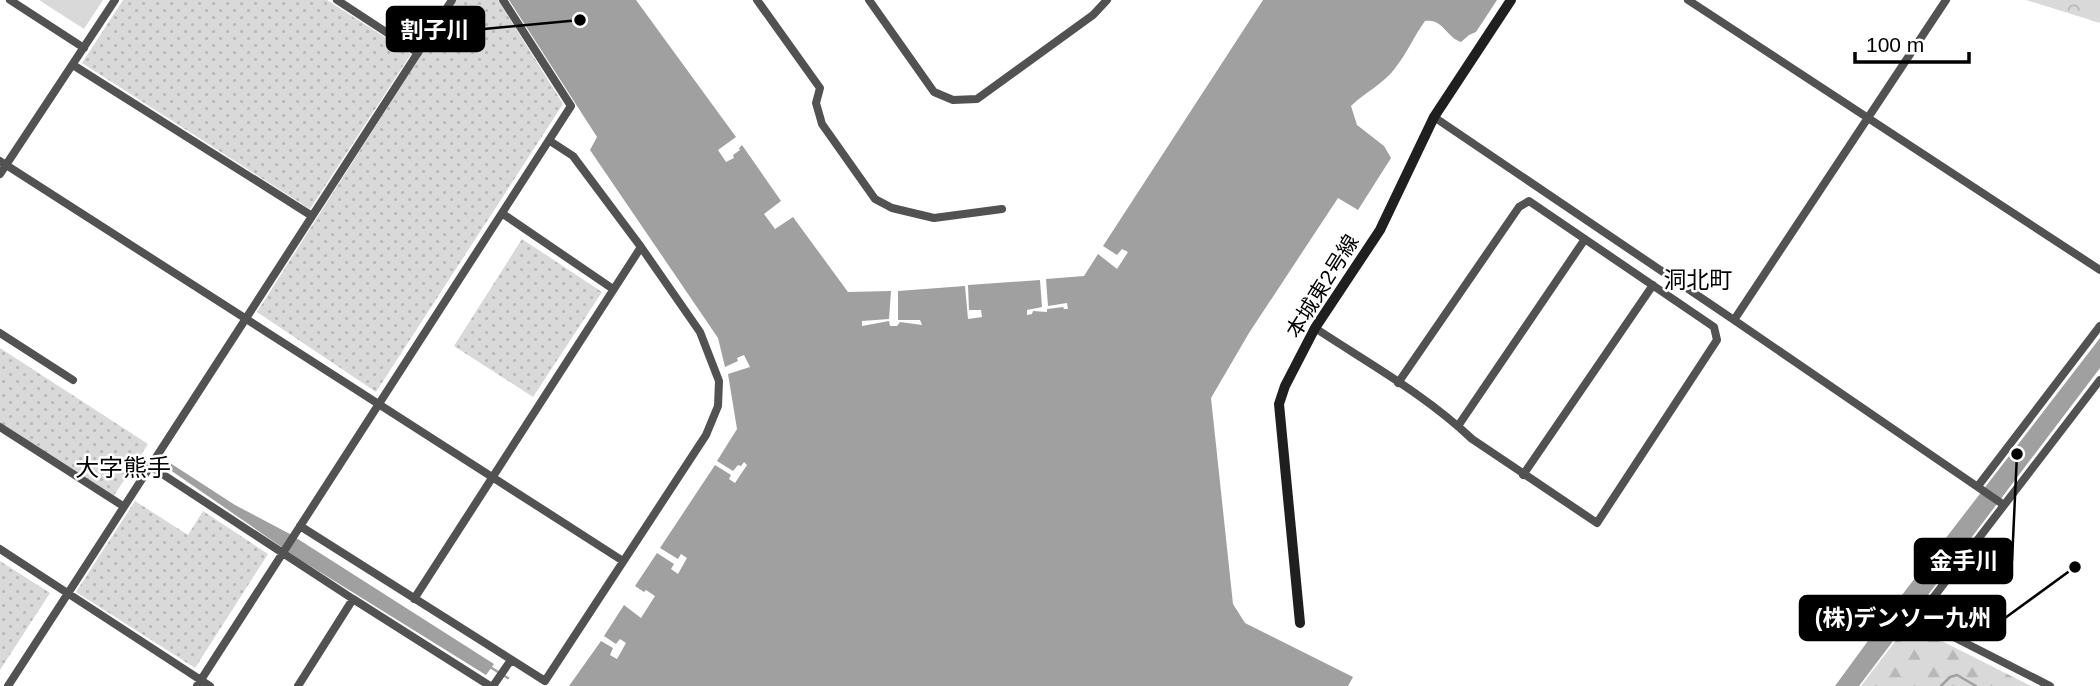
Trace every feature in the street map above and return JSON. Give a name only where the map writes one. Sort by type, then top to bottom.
[{"type":"street","points":[[10,0],[84,48]]},
{"type":"street","points":[[0,174],[3,163],[73,65],[115,0]]},
{"type":"street","points":[[337,0],[418,52]]},
{"type":"street","points":[[8,686],[452,0]]},
{"type":"street","points":[[199,683],[571,106],[503,0]]},
{"type":"street","points":[[757,0],[820,88],[816,103],[822,124],[875,200],[892,208],[934,218],[1002,209]]},
{"type":"street","points":[[869,0],[934,92],[953,100],[977,99],[1093,15],[1107,0]]},
{"type":"street","name":"本城東2号線","points":[[1300,623],[1279,404],[1285,386],[1315,328],[1380,230],[1434,117],[1511,0]]},
{"type":"street","points":[[1688,0],[2100,270]]},
{"type":"street","points":[[1734,320],[1946,0]]},
{"type":"street","points":[[73,65],[312,216]]},
{"type":"street","points":[[1434,117],[2002,504]]},
{"type":"street","points":[[300,526],[545,681],[706,435],[718,406],[719,381],[700,332],[573,156],[550,141]]},
{"type":"street","points":[[3,163],[623,561]]},
{"type":"street","points":[[1315,328],[1398,383],[1523,475],[1597,523],[1717,340],[1714,327],[1529,201],[1519,207],[1398,383]]},
{"type":"street","points":[[503,214],[613,289]]},
{"type":"street","points":[[1458,426],[1585,239]]},
{"type":"street","points":[[414,599],[641,247]]},
{"type":"street","points":[[1523,475],[1653,285]]},
{"type":"street","points":[[1980,487],[2100,326]]},
{"type":"street","points":[[0,333],[73,380]]},
{"type":"street","points":[[2050,686],[1928,624],[1924,619],[1926,607],[2002,504],[2100,380]]},
{"type":"street","points":[[0,427],[123,506]]},
{"type":"street","points":[[150,466],[492,686],[511,660]]},
{"type":"street","points":[[0,549],[199,683],[210,686]]},
{"type":"street","points":[[298,686],[353,599]]},
{"type":"green space","points":[[39,0],[103,0],[84,29]]},
{"type":"green space","points":[[123,0],[327,0],[411,54],[310,209],[82,63]]},
{"type":"green space","points":[[456,0],[498,0],[563,104],[376,392],[257,312]]},
{"type":"green space","points":[[2026,0],[2100,0],[2100,23]]},
{"type":"green space","points":[[522,239],[602,292],[533,397],[454,346]]},
{"type":"green space","points":[[0,348],[148,444],[113,497],[0,423]]},
{"type":"green space","points":[[135,501],[188,535],[203,511],[268,554],[195,668],[76,592]]},
{"type":"green space","points":[[0,561],[50,593],[0,670]]},
{"type":"green space","points":[[1920,630],[2031,686],[1861,686],[1900,635]]},
{"type":"shaded area","points":[[509,0],[636,0],[736,137],[718,150],[726,162],[734,158],[733,155],[742,145],[781,201],[764,214],[775,229],[793,217],[848,292],[891,291],[889,319],[862,321],[862,326],[889,321],[890,326],[897,326],[900,322],[922,325],[920,320],[898,320],[898,291],[965,286],[968,319],[982,317],[981,310],[969,310],[968,285],[1040,280],[1042,307],[1027,310],[1027,315],[1033,311],[1047,312],[1047,309],[1063,307],[1068,309],[1067,303],[1048,306],[1046,279],[1084,276],[1098,254],[1117,269],[1128,252],[1122,249],[1117,255],[1103,246],[1263,0],[1497,0],[1476,32],[1461,42],[1436,22],[1425,21],[1391,73],[1351,106],[1357,125],[1384,146],[1391,158],[1358,210],[1338,198],[1249,333],[1211,398],[1233,604],[1245,623],[1353,677],[1348,686],[569,686],[601,641],[613,648],[610,655],[617,659],[626,643],[620,639],[616,644],[604,636],[624,605],[641,618],[655,596],[635,586],[657,553],[674,564],[671,569],[678,574],[687,558],[681,554],[678,559],[660,548],[715,465],[731,475],[729,479],[735,483],[747,465],[744,462],[733,471],[717,461],[737,429],[728,374],[750,367],[744,355],[725,367],[718,338],[590,150],[597,137]]},
{"type":"shaded area","points":[[2100,338],[2100,368],[1859,686],[1835,686],[1895,604]]},
{"type":"shaded area","points":[[167,461],[235,505],[290,534],[494,664],[486,675],[299,559],[163,465]]},
{"type":"waterway","points":[[490,667],[508,678]]},
{"type":"waterway","points":[[1941,686],[1950,677],[1957,675],[1976,686]]},
{"type":"place","name":"割子川","points":[[580,20]]},
{"type":"place","name":"金手川","points":[[2017,454]]},
{"type":"place","name":"(株)デンソー九州","points":[[2075,567]]},
{"type":"district","name":"洞北町","points":[[1698,280]]},
{"type":"district","name":"大字熊手","points":[[123,467]]}]
